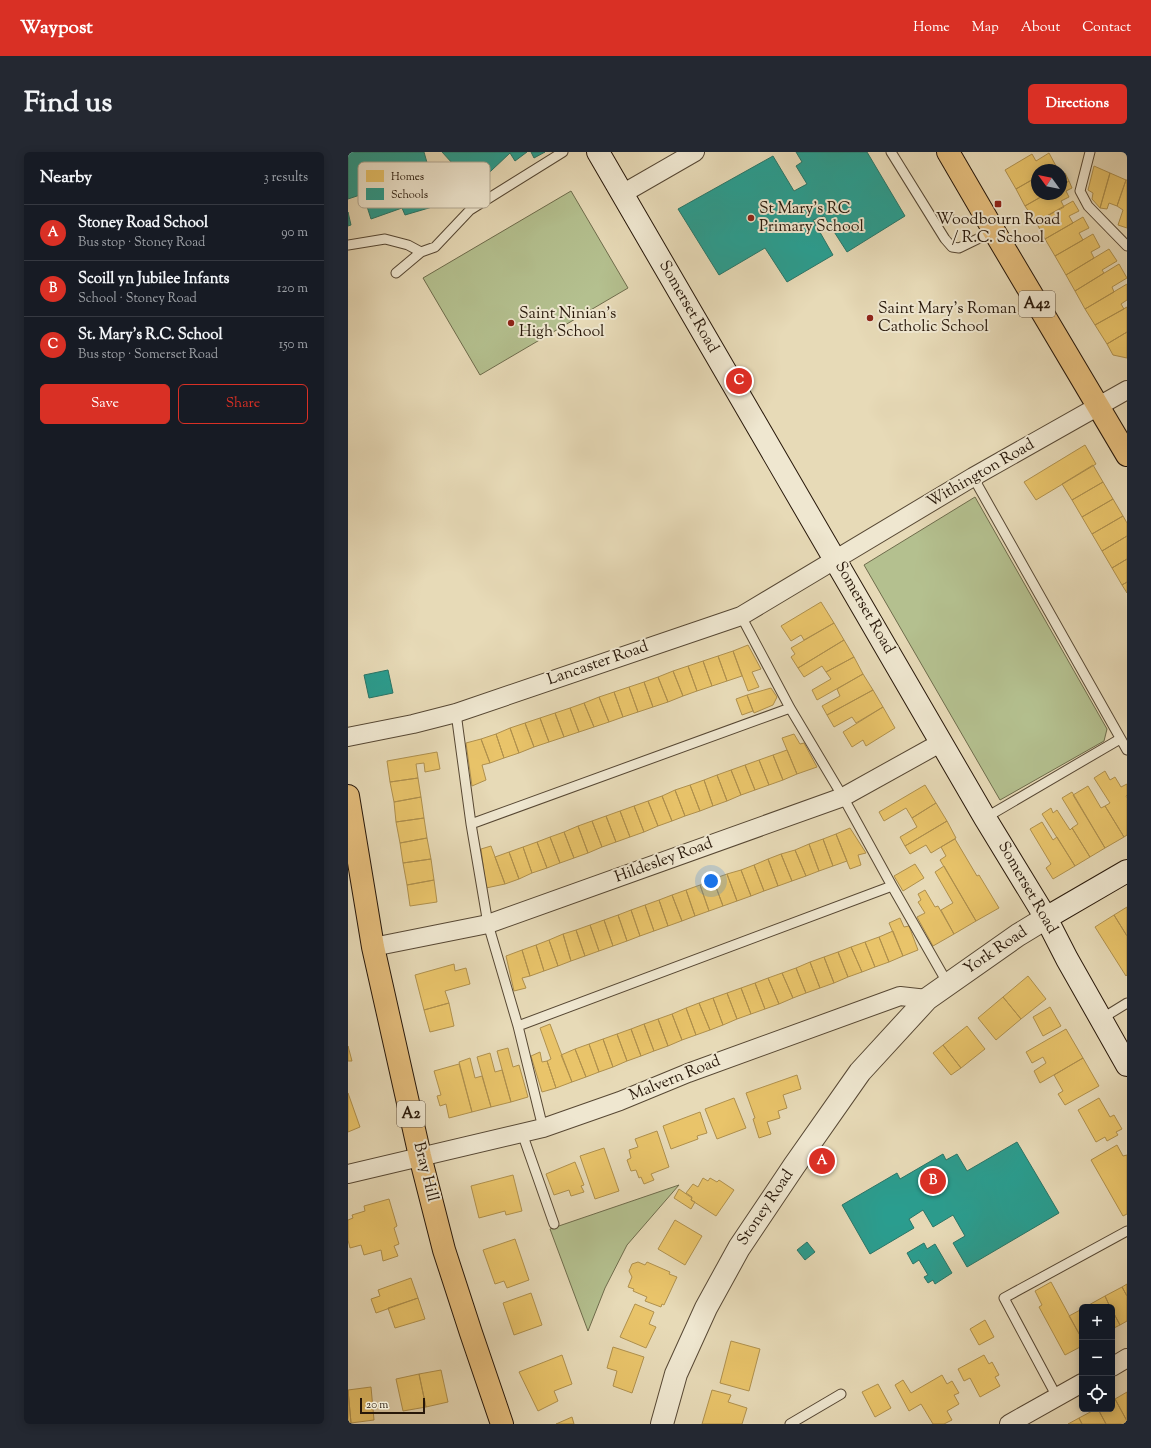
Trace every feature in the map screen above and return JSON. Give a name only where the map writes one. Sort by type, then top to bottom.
[{"type":"main road","name":"Somerset Road","points":[[598,152],[986,818],[1046,918],[1067,959],[1127,1065]]},
{"type":"main road","name":"A42","points":[[948,152],[1127,455]]},
{"type":"main road","name":"Bray Hill","points":[[348,796],[373,947],[420,1156],[444,1250],[502,1424]]},
{"type":"main road","name":"York Road","points":[[948,984],[1018,935],[1127,871]]},
{"type":"main road","name":"Stoney Road","points":[[662,1424],[676,1374],[706,1308],[739,1248],[860,1072],[927,999],[948,984]]},
{"type":"street","points":[[622,194],[695,152]]},
{"type":"street","name":"Withington Road","points":[[836,559],[973,477],[1127,390]]},
{"type":"street","name":"Lancaster Road","points":[[348,737],[413,724],[456,713],[741,616],[836,559]]},
{"type":"street","name":"Hildesley Road","points":[[373,947],[488,924],[843,797],[942,742]]},
{"type":"street","name":"Malvern Road","points":[[348,1174],[543,1128],[620,1101],[688,1073],[900,996],[927,999]]},
{"type":"street","points":[[1115,1365],[1127,1358]]},
{"type":"street","points":[[1009,1424],[1079,1385]]},
{"type":"lane","points":[[490,198],[563,152]]},
{"type":"lane","points":[[891,152],[945,239],[952,247],[959,248],[994,231]]},
{"type":"lane","points":[[1090,152],[1080,192],[1088,206],[1127,246]]},
{"type":"lane","points":[[396,273],[421,252],[435,247],[473,208]]},
{"type":"lane","points":[[348,245],[385,239],[408,245],[421,252]]},
{"type":"lane","points":[[973,477],[1127,750]]},
{"type":"lane","points":[[741,616],[790,708],[843,797],[948,984]]},
{"type":"lane","points":[[471,824],[790,708]]},
{"type":"lane","points":[[456,713],[471,824],[488,924],[518,1026],[543,1128]]},
{"type":"lane","points":[[986,818],[1120,739]]},
{"type":"lane","points":[[518,1026],[892,886]]},
{"type":"lane","points":[[1101,1019],[1127,1004]]},
{"type":"lane","points":[[522,1133],[554,1224]]},
{"type":"lane","points":[[1057,1397],[1004,1298],[1127,1231]]},
{"type":"lane","points":[[790,1424],[841,1394]]},
{"type":"path","points":[[946,210],[960,220],[965,219]]},
{"type":"green space","points":[[571,191],[628,288],[480,375],[423,278]]},
{"type":"green space","points":[[975,497],[1107,729],[1104,741],[1000,800],[864,565]]},
{"type":"green space","points":[[679,1185],[627,1245],[605,1288],[588,1331],[550,1229]]},
{"type":"building: Homes","points":[[1049,153],[1055,164],[1031,164],[1031,180],[1016,189],[1005,170],[1032,154],[1036,161]]},
{"type":"building: Homes","points":[[1094,166],[1110,173],[1100,208],[1092,199],[1093,193],[1088,190]]},
{"type":"building: Homes","points":[[1110,173],[1126,180],[1117,206],[1109,203],[1107,209],[1100,208]]},
{"type":"building: Homes","points":[[1031,180],[1031,200],[1036,200],[1025,206],[1016,189]]},
{"type":"building: Homes","points":[[1126,180],[1127,228],[1118,225],[1123,210],[1117,206]]},
{"type":"building: Homes","points":[[1069,181],[1072,188],[1067,190],[1067,182]]},
{"type":"building: Homes","points":[[1036,200],[1063,200],[1061,201],[1064,207],[1036,222],[1025,206]]},
{"type":"building: Homes","points":[[1073,201],[1079,211],[1069,216],[1073,223],[1045,239],[1036,222]]},
{"type":"building: Homes","points":[[1083,217],[1089,228],[1079,233],[1083,240],[1055,256],[1045,239]]},
{"type":"building: Homes","points":[[1093,234],[1100,247],[1091,252],[1094,258],[1066,275],[1055,256]]},
{"type":"building: Homes","points":[[1109,249],[1117,261],[1102,270],[1104,273],[1075,291],[1066,275]]},
{"type":"building: Homes","points":[[1119,264],[1127,278],[1112,287],[1114,292],[1085,309],[1075,291]]},
{"type":"building: Homes","points":[[1127,284],[1127,300],[1121,304],[1124,309],[1095,325],[1085,309]]},
{"type":"building: Homes","points":[[1127,307],[1127,332],[1107,344],[1095,325]]},
{"type":"building: Homes","points":[[1127,332],[1127,358],[1113,355],[1107,344]]},
{"type":"building: Homes","points":[[1085,445],[1096,464],[1036,500],[1024,482]]},
{"type":"building: Homes","points":[[1093,465],[1103,482],[1072,500],[1062,484]]},
{"type":"building: Homes","points":[[1103,482],[1113,499],[1082,517],[1072,500]]},
{"type":"building: Homes","points":[[1113,499],[1123,516],[1092,534],[1082,517]]},
{"type":"building: Homes","points":[[1123,516],[1127,523],[1127,536],[1102,551],[1092,534]]},
{"type":"building: Homes","points":[[1127,536],[1127,559],[1112,568],[1102,551]]},
{"type":"building: Homes","points":[[1127,559],[1127,582],[1122,585],[1112,568]]},
{"type":"building: Homes","points":[[1127,582],[1127,593],[1122,585]]},
{"type":"building: Homes","points":[[821,602],[834,623],[804,640],[801,635],[791,641],[781,626]]},
{"type":"building: Homes","points":[[834,623],[844,640],[798,668],[791,657],[795,654],[791,648]]},
{"type":"building: Homes","points":[[844,640],[854,657],[826,672],[822,666],[804,677],[798,668]]},
{"type":"building: Homes","points":[[748,645],[761,669],[752,672],[759,687],[748,691],[733,651]]},
{"type":"building: Homes","points":[[733,651],[742,676],[727,681],[718,656]]},
{"type":"building: Homes","points":[[718,656],[727,681],[712,686],[703,661]]},
{"type":"building: Homes","points":[[854,657],[863,674],[817,700],[812,690],[831,679],[826,672]]},
{"type":"building: Homes","points":[[703,661],[712,686],[697,691],[688,666]]},
{"type":"building: Homes","points":[[688,666],[697,691],[683,696],[673,671]]},
{"type":"building: Homes","points":[[673,671],[683,696],[668,702],[658,677]]},
{"type":"building: Homes","points":[[863,674],[873,690],[827,715],[822,706],[840,696],[837,689]]},
{"type":"building: Homes","points":[[658,677],[668,702],[653,707],[644,682]]},
{"type":"building: Homes","points":[[644,682],[653,707],[638,712],[629,687]]},
{"type":"building: Homes","points":[[629,687],[638,712],[623,717],[614,692]]},
{"type":"building: Homes","points":[[771,688],[777,697],[773,705],[754,713],[747,695]]},
{"type":"building: Homes","points":[[873,690],[883,707],[856,723],[852,717],[834,727],[827,715]]},
{"type":"building: Homes","points":[[614,692],[623,717],[609,722],[599,697]]},
{"type":"building: Homes","points":[[747,695],[753,711],[742,715],[736,699]]},
{"type":"building: Homes","points":[[599,697],[609,722],[594,727],[584,703]]},
{"type":"building: Homes","points":[[584,703],[594,727],[579,732],[570,708]]},
{"type":"building: Homes","points":[[883,707],[895,728],[866,746],[863,740],[852,747],[843,732]]},
{"type":"building: Homes","points":[[570,708],[579,732],[564,737],[555,713]]},
{"type":"building: Homes","points":[[555,713],[564,737],[549,742],[540,718]]},
{"type":"building: Homes","points":[[540,718],[549,742],[534,747],[525,723]]},
{"type":"building: Homes","points":[[525,723],[534,747],[519,753],[510,728]]},
{"type":"building: Homes","points":[[510,728],[519,753],[504,758],[496,734]]},
{"type":"building: Homes","points":[[496,734],[504,758],[490,763],[481,739]]},
{"type":"building: Homes","points":[[794,734],[800,744],[804,743],[817,767],[797,774],[782,738]]},
{"type":"building: Homes","points":[[481,739],[490,763],[482,765],[486,780],[472,786],[466,743]]},
{"type":"building: Homes","points":[[787,750],[797,774],[783,780],[773,755]]},
{"type":"building: Homes","points":[[437,752],[440,769],[425,772],[424,763],[416,764],[418,778],[390,782],[387,761]]},
{"type":"building: Homes","points":[[773,755],[783,780],[769,785],[759,760]]},
{"type":"building: Homes","points":[[759,760],[769,785],[755,790],[745,765]]},
{"type":"building: Homes","points":[[745,765],[755,790],[741,795],[731,770]]},
{"type":"building: Homes","points":[[731,770],[741,795],[727,801],[717,775]]},
{"type":"building: Homes","points":[[1105,771],[1110,780],[1115,777],[1121,787],[1127,784],[1127,835],[1124,837],[1105,806],[1110,803],[1094,778]]},
{"type":"building: Homes","points":[[717,775],[727,801],[713,806],[704,780]]},
{"type":"building: Homes","points":[[418,778],[421,797],[394,802],[390,782]]},
{"type":"building: Homes","points":[[704,780],[713,806],[700,811],[690,785]]},
{"type":"building: Homes","points":[[690,785],[700,811],[685,816],[675,790]]},
{"type":"building: Homes","points":[[925,785],[936,803],[912,818],[906,808],[884,821],[879,812]]},
{"type":"building: Homes","points":[[1088,786],[1101,808],[1105,806],[1124,837],[1105,848],[1073,795]]},
{"type":"building: Homes","points":[[675,790],[685,816],[672,821],[662,796]]},
{"type":"building: Homes","points":[[1072,792],[1105,848],[1090,857],[1072,828],[1078,824],[1062,798]]},
{"type":"building: Homes","points":[[662,796],[672,821],[658,826],[648,801]]},
{"type":"building: Homes","points":[[421,797],[424,818],[396,822],[394,802]]},
{"type":"building: Homes","points":[[648,801],[658,826],[644,832],[634,806]]},
{"type":"building: Homes","points":[[936,803],[947,821],[905,846],[900,837],[917,827],[912,818]]},
{"type":"building: Homes","points":[[634,806],[644,832],[630,837],[620,811]]},
{"type":"building: Homes","points":[[1051,808],[1053,813],[1057,810],[1070,830],[1072,828],[1090,857],[1075,866],[1042,814]]},
{"type":"building: Homes","points":[[620,811],[630,837],[616,842],[606,816]]},
{"type":"building: Homes","points":[[606,816],[616,842],[602,847],[592,821]]},
{"type":"building: Homes","points":[[424,818],[427,838],[400,843],[396,822]]},
{"type":"building: Homes","points":[[592,821],[602,847],[588,853],[578,826]]},
{"type":"building: Homes","points":[[947,821],[956,838],[931,853],[926,845],[910,854],[905,846]]},
{"type":"building: Homes","points":[[1042,822],[1053,840],[1057,837],[1075,866],[1053,879],[1046,868],[1051,864],[1030,829]]},
{"type":"building: Homes","points":[[578,826],[588,853],[574,858],[564,832]]},
{"type":"building: Homes","points":[[850,828],[866,853],[858,855],[861,865],[850,869],[836,834]]},
{"type":"building: Homes","points":[[564,832],[574,858],[560,863],[550,837]]},
{"type":"building: Homes","points":[[836,834],[847,861],[833,866],[823,839]]},
{"type":"building: Homes","points":[[550,837],[560,863],[547,868],[537,842]]},
{"type":"building: Homes","points":[[427,838],[431,859],[403,863],[400,843]]},
{"type":"building: Homes","points":[[823,839],[833,866],[819,871],[809,844]]},
{"type":"building: Homes","points":[[955,839],[977,876],[979,875],[999,908],[976,921],[940,860],[946,856],[941,847]]},
{"type":"building: Homes","points":[[537,842],[547,868],[532,873],[523,847]]},
{"type":"building: Homes","points":[[809,844],[819,871],[806,876],[795,850]]},
{"type":"building: Homes","points":[[491,846],[505,884],[486,888],[481,849]]},
{"type":"building: Homes","points":[[523,847],[532,873],[519,879],[509,852]]},
{"type":"building: Homes","points":[[795,850],[806,876],[792,881],[781,854]]},
{"type":"building: Homes","points":[[509,852],[519,879],[505,884],[495,857]]},
{"type":"building: Homes","points":[[781,854],[792,881],[778,886],[768,859]]},
{"type":"building: Homes","points":[[431,859],[434,880],[407,885],[403,863]]},
{"type":"building: Homes","points":[[768,859],[778,886],[764,891],[754,865]]},
{"type":"building: Homes","points":[[915,864],[924,878],[903,891],[894,876]]},
{"type":"building: Homes","points":[[754,865],[764,891],[751,896],[741,870]]},
{"type":"building: Homes","points":[[944,866],[976,921],[954,934],[941,910],[953,903],[935,872]]},
{"type":"building: Homes","points":[[741,870],[751,896],[737,901],[727,874]]},
{"type":"building: Homes","points":[[727,874],[737,901],[723,906],[713,879]]},
{"type":"building: Homes","points":[[713,879],[723,906],[709,911],[700,885]]},
{"type":"building: Homes","points":[[434,880],[437,902],[410,906],[407,885]]},
{"type":"building: Homes","points":[[700,885],[709,911],[695,916],[686,890]]},
{"type":"building: Homes","points":[[686,890],[695,916],[682,921],[672,895]]},
{"type":"building: Homes","points":[[925,890],[935,907],[938,906],[954,934],[933,946],[917,917],[925,913],[918,902],[921,900],[918,894]]},
{"type":"building: Homes","points":[[672,895],[682,921],[668,926],[659,900]]},
{"type":"building: Homes","points":[[659,900],[668,926],[654,931],[645,905]]},
{"type":"building: Homes","points":[[645,905],[654,931],[640,936],[631,910]]},
{"type":"building: Homes","points":[[1127,907],[1127,936],[1114,915]]},
{"type":"building: Homes","points":[[631,910],[640,936],[627,941],[618,915]]},
{"type":"building: Homes","points":[[618,915],[627,941],[613,946],[604,920]]},
{"type":"building: Homes","points":[[1114,915],[1127,936],[1126,976],[1095,927]]},
{"type":"building: Homes","points":[[900,918],[904,927],[909,926],[918,950],[903,956],[889,923]]},
{"type":"building: Homes","points":[[604,920],[613,946],[599,951],[590,925]]},
{"type":"building: Homes","points":[[590,925],[599,951],[585,956],[576,930]]},
{"type":"building: Homes","points":[[576,930],[585,956],[571,961],[563,934]]},
{"type":"building: Homes","points":[[893,931],[903,956],[889,962],[879,937]]},
{"type":"building: Homes","points":[[563,934],[571,961],[558,966],[549,940]]},
{"type":"building: Homes","points":[[879,937],[889,962],[875,967],[865,942]]},
{"type":"building: Homes","points":[[549,940],[558,966],[544,971],[536,945]]},
{"type":"building: Homes","points":[[865,942],[875,967],[862,972],[851,947]]},
{"type":"building: Homes","points":[[536,945],[544,971],[530,976],[522,950]]},
{"type":"building: Homes","points":[[851,947],[862,972],[848,977],[838,952]]},
{"type":"building: Homes","points":[[522,950],[530,976],[522,978],[526,988],[514,991],[506,956]]},
{"type":"building: Homes","points":[[838,952],[848,977],[834,983],[824,957]]},
{"type":"building: Homes","points":[[824,957],[834,983],[820,988],[810,962]]},
{"type":"building: Homes","points":[[810,962],[820,988],[806,993],[796,968]]},
{"type":"building: Homes","points":[[454,964],[455,971],[466,968],[470,984],[445,991],[449,1003],[424,1010],[415,975]]},
{"type":"building: Homes","points":[[796,968],[806,993],[793,998],[782,973]]},
{"type":"building: Homes","points":[[782,973],[793,998],[779,1004],[768,978]]},
{"type":"building: Homes","points":[[1028,976],[1046,999],[1021,1019],[1003,997]]},
{"type":"building: Homes","points":[[768,978],[779,1004],[765,1009],[755,983]]},
{"type":"building: Homes","points":[[755,983],[765,1009],[751,1014],[741,988]]},
{"type":"building: Homes","points":[[741,988],[751,1014],[737,1019],[727,993]]},
{"type":"building: Homes","points":[[727,993],[737,1019],[723,1025],[713,998]]},
{"type":"building: Homes","points":[[1003,997],[1021,1019],[996,1040],[978,1018]]},
{"type":"building: Homes","points":[[713,998],[723,1025],[710,1030],[699,1003]]},
{"type":"building: Homes","points":[[449,1003],[454,1026],[430,1032],[424,1010]]},
{"type":"building: Homes","points":[[699,1003],[710,1030],[696,1035],[686,1008]]},
{"type":"building: Homes","points":[[1050,1007],[1061,1026],[1043,1036],[1033,1017]]},
{"type":"building: Homes","points":[[686,1008],[696,1035],[682,1040],[672,1014]]},
{"type":"building: Homes","points":[[672,1014],[682,1040],[668,1046],[658,1019]]},
{"type":"building: Homes","points":[[658,1019],[668,1046],[654,1051],[644,1024]]},
{"type":"building: Homes","points":[[550,1024],[572,1082],[556,1088],[547,1061],[551,1059],[540,1028]]},
{"type":"building: Homes","points":[[644,1024],[654,1051],[641,1056],[631,1029]]},
{"type":"building: Homes","points":[[967,1026],[985,1049],[961,1068],[943,1045]]},
{"type":"building: Homes","points":[[631,1029],[641,1056],[627,1061],[617,1034]]},
{"type":"building: Homes","points":[[1066,1029],[1083,1058],[1040,1083],[1034,1071],[1046,1063],[1043,1057],[1032,1063],[1026,1052]]},
{"type":"building: Homes","points":[[617,1034],[627,1061],[613,1067],[603,1039]]},
{"type":"building: Homes","points":[[603,1039],[613,1067],[599,1072],[589,1044]]},
{"type":"building: Homes","points":[[589,1044],[599,1072],[586,1077],[575,1049]]},
{"type":"building: Homes","points":[[943,1045],[961,1068],[951,1075],[933,1053]]},
{"type":"building: Homes","points":[[348,1046],[352,1061],[348,1061]]},
{"type":"building: Homes","points":[[508,1048],[513,1067],[519,1065],[528,1097],[511,1102],[497,1051]]},
{"type":"building: Homes","points":[[575,1049],[586,1077],[572,1082],[561,1055]]},
{"type":"building: Homes","points":[[540,1052],[542,1062],[547,1061],[556,1088],[542,1092],[531,1056]]},
{"type":"building: Homes","points":[[490,1053],[495,1072],[502,1070],[511,1102],[491,1107],[477,1057]]},
{"type":"building: Homes","points":[[470,1058],[475,1078],[482,1076],[491,1107],[472,1112],[459,1062]]},
{"type":"building: Homes","points":[[1083,1058],[1099,1086],[1065,1105],[1058,1094],[1063,1091],[1054,1075]]},
{"type":"building: Homes","points":[[459,1064],[472,1112],[449,1118],[446,1104],[440,1106],[437,1096],[441,1095],[434,1071]]},
{"type":"building: Homes","points":[[797,1075],[801,1089],[783,1095],[787,1108],[778,1111],[780,1118],[767,1122],[771,1134],[759,1138],[753,1119],[755,1118],[746,1093]]},
{"type":"building: Homes","points":[[348,1093],[360,1127],[348,1132]]},
{"type":"building: Homes","points":[[734,1098],[746,1128],[717,1139],[705,1109]]},
{"type":"building: Homes","points":[[1099,1098],[1110,1117],[1114,1115],[1122,1129],[1116,1132],[1118,1135],[1107,1141],[1105,1137],[1096,1142],[1078,1110]]},
{"type":"building: Homes","points":[[700,1112],[707,1133],[697,1136],[698,1139],[671,1149],[663,1126]]},
{"type":"building: Homes","points":[[657,1131],[669,1167],[651,1174],[654,1180],[644,1184],[641,1177],[639,1178],[636,1170],[631,1171],[627,1160],[631,1158],[629,1150],[638,1147],[635,1139]]},
{"type":"building: Homes","points":[[1117,1145],[1123,1156],[1127,1155],[1127,1214],[1123,1216],[1091,1160]]},
{"type":"building: Homes","points":[[604,1148],[619,1191],[595,1199],[580,1156]]},
{"type":"building: Homes","points":[[575,1162],[584,1185],[581,1186],[584,1192],[571,1196],[569,1190],[554,1195],[546,1174]]},
{"type":"building: Homes","points":[[513,1175],[522,1211],[506,1215],[505,1211],[479,1218],[471,1186]]},
{"type":"building: Homes","points":[[703,1178],[708,1181],[710,1178],[717,1182],[719,1180],[734,1190],[716,1216],[691,1200],[692,1197],[686,1193],[693,1184],[698,1187]]},
{"type":"building: Homes","points":[[679,1189],[692,1198],[691,1200],[695,1202],[691,1209],[674,1198]]},
{"type":"building: Homes","points":[[389,1199],[397,1226],[394,1228],[399,1244],[394,1246],[398,1256],[383,1261],[381,1250],[364,1255],[361,1245],[350,1248],[348,1240],[348,1220],[353,1218],[352,1215],[365,1211],[364,1206]]},
{"type":"building: Homes","points":[[675,1220],[702,1236],[685,1265],[658,1249]]},
{"type":"building: Homes","points":[[515,1239],[529,1280],[507,1288],[504,1281],[495,1284],[483,1250]]},
{"type":"building: Homes","points":[[638,1262],[645,1265],[647,1262],[670,1272],[669,1274],[677,1277],[664,1305],[662,1304],[661,1307],[645,1301],[647,1297],[633,1291],[634,1289],[628,1287],[632,1277],[629,1271],[632,1264]]},
{"type":"building: Homes","points":[[411,1278],[418,1298],[376,1313],[371,1299],[380,1296],[378,1290]]},
{"type":"building: Homes","points":[[1051,1282],[1079,1333],[1079,1348],[1065,1355],[1039,1307],[1042,1305],[1035,1291]]},
{"type":"building: Homes","points":[[1127,1284],[1127,1296],[1122,1287]]},
{"type":"building: Homes","points":[[1122,1287],[1127,1296],[1127,1321],[1120,1325],[1115,1316],[1115,1304],[1109,1304],[1105,1296]]},
{"type":"building: Homes","points":[[531,1293],[542,1325],[514,1335],[503,1303]]},
{"type":"building: Homes","points":[[1105,1296],[1109,1304],[1091,1304]]},
{"type":"building: Homes","points":[[418,1298],[425,1319],[395,1328],[388,1308]]},
{"type":"building: Homes","points":[[635,1304],[654,1312],[649,1324],[656,1327],[646,1348],[620,1337]]},
{"type":"building: Homes","points":[[1079,1311],[1079,1334],[1069,1316]]},
{"type":"building: Homes","points":[[1115,1316],[1120,1325],[1115,1328]]},
{"type":"building: Homes","points":[[985,1320],[994,1337],[979,1345],[970,1329]]},
{"type":"building: Homes","points":[[731,1341],[760,1349],[749,1391],[720,1383]]},
{"type":"building: Homes","points":[[613,1347],[644,1357],[632,1393],[613,1386],[617,1371],[607,1368]]},
{"type":"building: Homes","points":[[562,1355],[572,1384],[554,1391],[558,1401],[538,1411],[519,1372]]},
{"type":"building: Homes","points":[[984,1355],[989,1364],[992,1362],[999,1375],[995,1377],[1000,1386],[980,1397],[970,1378],[964,1381],[958,1369]]},
{"type":"building: Homes","points":[[441,1370],[448,1402],[426,1407],[419,1374]]},
{"type":"building: Homes","points":[[419,1374],[426,1407],[403,1411],[396,1379]]},
{"type":"building: Homes","points":[[942,1375],[947,1384],[952,1381],[959,1393],[954,1395],[959,1404],[947,1411],[952,1420],[944,1424],[933,1424],[921,1404],[909,1411],[895,1385],[903,1380],[911,1393]]},
{"type":"building: Homes","points":[[878,1384],[891,1408],[875,1417],[862,1392]]},
{"type":"building: Homes","points":[[371,1387],[374,1420],[351,1423],[348,1390]]},
{"type":"building: Homes","points":[[348,1390],[351,1423],[348,1423]]},
{"type":"building: Homes","points":[[712,1390],[731,1395],[728,1402],[747,1408],[742,1424],[702,1424]]},
{"type":"building: Homes","points":[[1127,1392],[1127,1421],[1115,1399]]},
{"type":"building: Homes","points":[[1115,1399],[1127,1421],[1127,1424],[1106,1424],[1100,1412],[1115,1412]]},
{"type":"building: Homes","points":[[1090,1412],[1100,1412],[1106,1424],[1082,1424],[1079,1418]]},
{"type":"building: Homes","points":[[572,1417],[574,1424],[556,1424]]},
{"type":"building: Homes","points":[[1079,1418],[1082,1424],[1068,1424]]},
{"type":"building: Schools","points":[[348,152],[424,152],[427,162],[358,162],[358,196],[348,199]]},
{"type":"building: Schools","points":[[442,152],[527,152],[515,161],[510,153],[490,172],[490,162],[451,162]]},
{"type":"building: Schools","points":[[531,152],[545,152],[534,158]]},
{"type":"building: Schools","name":"St Mary's RC Primary School","points":[[796,152],[867,152],[905,216],[847,252],[824,216],[813,220],[833,255],[787,282],[765,248],[719,275],[678,209],[773,156],[794,191],[807,184],[796,166],[802,162]]},
{"type":"building: Schools","points":[[367,208],[402,208],[371,219]]},
{"type":"building: Schools","points":[[402,208],[429,208],[405,215]]},
{"type":"building: Schools","points":[[348,212],[351,225],[348,226]]},
{"type":"building: Schools","points":[[388,670],[393,693],[369,698],[364,675]]},
{"type":"building: Schools","points":[[1017,1142],[1059,1213],[967,1267],[953,1243],[965,1236],[953,1215],[933,1227],[923,1210],[909,1219],[914,1228],[870,1254],[842,1205],[897,1173],[900,1179],[943,1154],[946,1160],[957,1154],[967,1171]]},
{"type":"building: Schools","points":[[807,1242],[815,1252],[805,1260],[797,1250]]},
{"type":"building: Schools","points":[[924,1243],[927,1249],[935,1244],[952,1273],[935,1284],[933,1280],[928,1283],[924,1277],[928,1275],[919,1260],[913,1264],[907,1253]]},
{"type":"place","name":"Woodbourn Road / R.C. School","points":[[998,204]]},
{"type":"place","name":"St Mary's RC Primary School","points":[[751,218]]},
{"type":"place","name":"Saint Mary's Roman Catholic School","points":[[870,318]]},
{"type":"place","name":"Saint Ninian's High School","points":[[511,323]]},
{"type":"place","name":"St. Mary's R.C. School","points":[[739,381]]},
{"type":"place","name":"Stoney Road School","points":[[822,1161]]},
{"type":"place","name":"Scoill yn Jubilee Infants","points":[[933,1181]]}]
